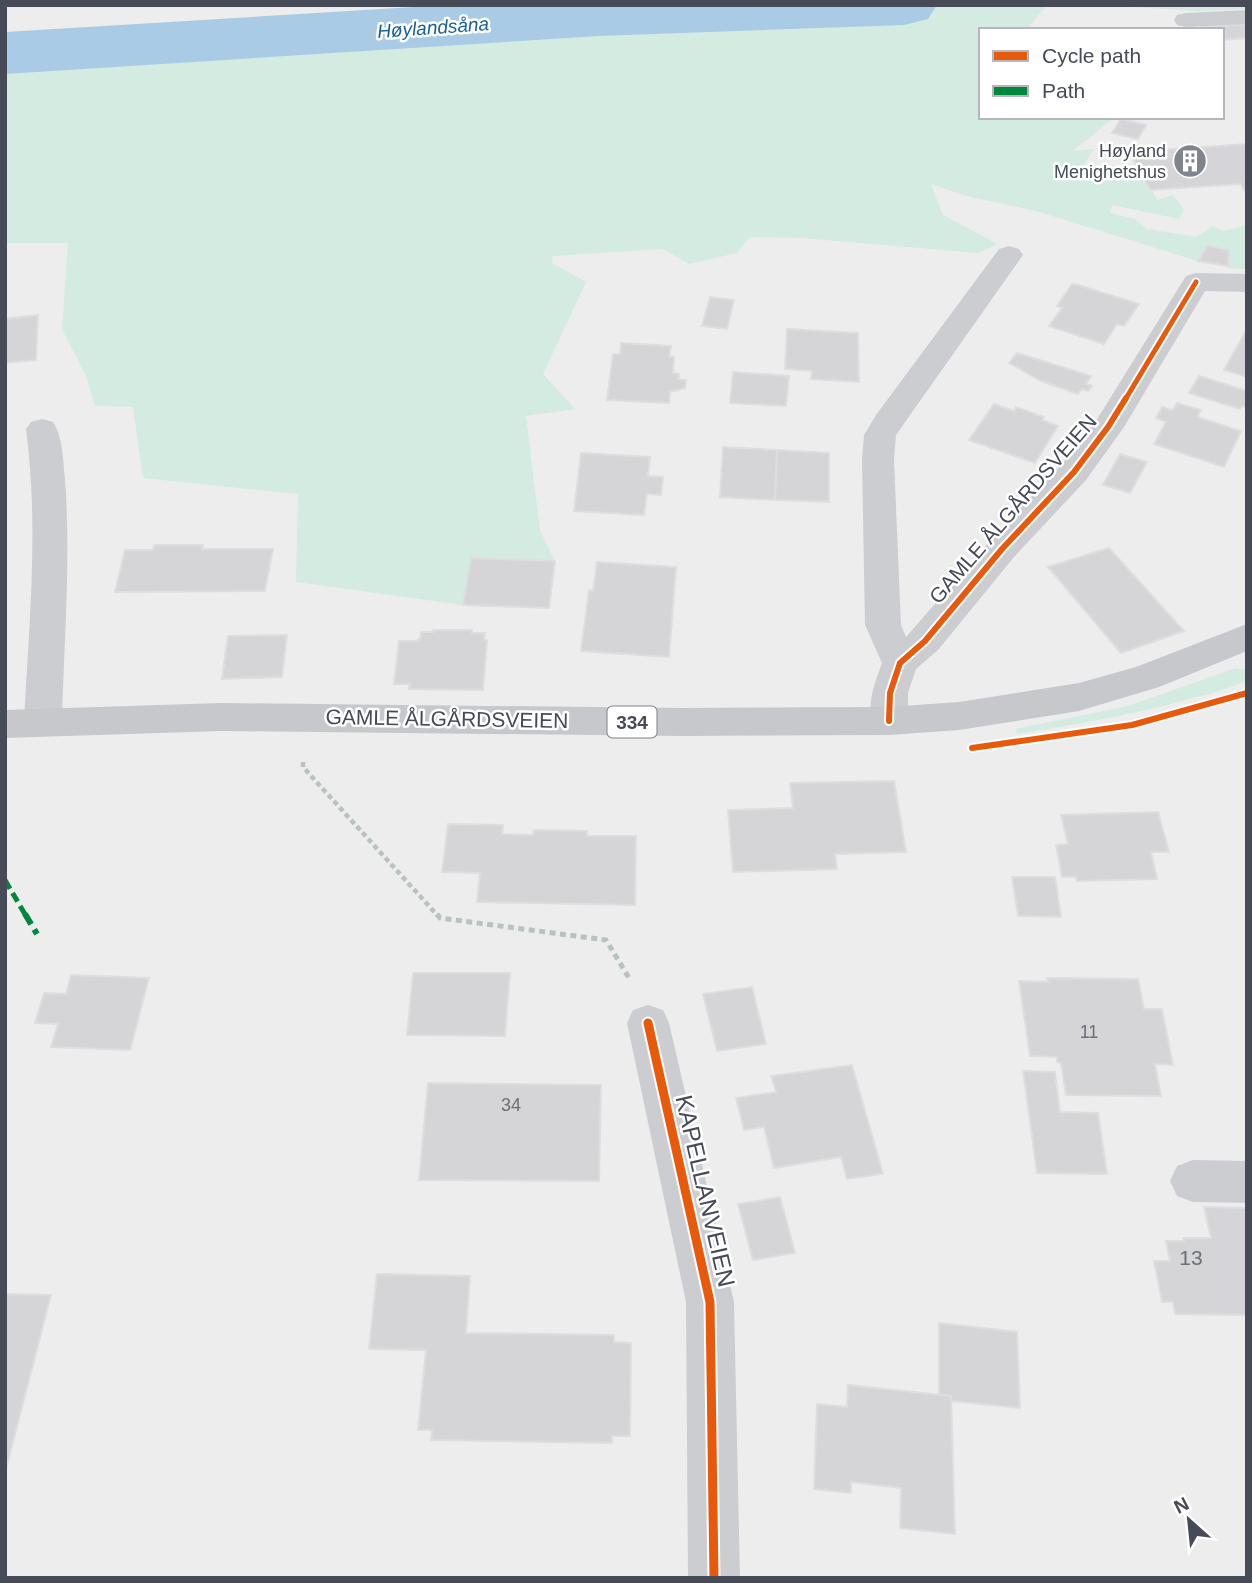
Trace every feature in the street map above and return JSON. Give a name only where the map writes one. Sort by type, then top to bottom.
[{"type":"main road","name":"GAMLE ÅLGÅRDSVEIEN","points":[[5,724],[221,717],[682,722],[889,721],[959,716],[1079,697],[1146,678],[1247,638]]},
{"type":"street","points":[[1186,20],[1247,17]]},
{"type":"street","points":[[889,721],[890,693],[900,663],[883,625],[878,460],[880,435],[1009,255]]},
{"type":"street","name":"GAMLE ÅLGÅRDSVEIEN","points":[[900,663],[925,641],[1002,549],[1074,472],[1108,427],[1196,282],[1247,283]]},
{"type":"street","points":[[41,429],[47,461],[50,519],[43,722]]},
{"type":"street","name":"KAPELLANVEIEN","points":[[648,1023],[710,1302],[714,1578]]},
{"type":"street","points":[[1193,1181],[1247,1182]]},
{"type":"path","points":[[304,751],[303,767],[440,918],[606,940],[630,979],[648,1023]]},
{"type":"green space","points":[[640,5],[1047,5],[1029,26],[1032,28],[979,28],[979,119],[1113,119],[1073,151],[1094,149],[1074,179],[1139,171],[1158,200],[1173,195],[1184,210],[1179,219],[1112,205],[1110,213],[1135,219],[1147,229],[1196,237],[1213,226],[1223,231],[1247,225],[1247,269],[1227,268],[1229,250],[1207,247],[1198,261],[1036,211],[966,196],[931,184],[943,215],[998,244],[978,253],[801,238],[750,237],[737,253],[689,264],[663,249],[553,256],[552,263],[586,282],[543,374],[575,409],[526,416],[540,531],[555,561],[471,558],[463,605],[296,582],[298,494],[143,478],[133,407],[95,406],[85,374],[62,329],[68,243],[5,243],[5,46]]},
{"type":"green space","points":[[1099,5],[1247,5],[1247,9],[1197,11]]},
{"type":"green space","points":[[1236,668],[1247,670],[1247,680],[1209,694],[1081,723],[1017,734],[1015,729],[1128,706]]},
{"type":"building","points":[[1247,24],[1247,38],[1224,40],[1224,28],[1202,27]]},
{"type":"building","points":[[1121,119],[1146,125],[1138,139],[1112,133]]},
{"type":"building","name":"Høyland Menighetshus","points":[[1247,144],[1247,190],[1244,190],[1241,184],[1150,190],[1129,152]]},
{"type":"building","points":[[1207,246],[1229,250],[1228,266],[1198,261]]},
{"type":"building","points":[[1072,284],[1139,304],[1124,326],[1117,324],[1104,344],[1049,326],[1062,308],[1057,306]]},
{"type":"building","points":[[710,297],[734,300],[727,329],[702,326]]},
{"type":"building","points":[[38,315],[36,360],[5,363],[5,319]]},
{"type":"building","points":[[787,329],[858,333],[859,382],[811,379],[812,371],[785,369]]},
{"type":"building","points":[[1247,329],[1247,377],[1224,370]]},
{"type":"building","points":[[621,343],[671,346],[669,357],[674,357],[673,373],[679,374],[678,379],[686,380],[685,388],[670,392],[669,403],[607,400],[613,354],[620,354]]},
{"type":"building","points":[[1017,353],[1091,376],[1086,384],[1092,386],[1088,391],[1082,389],[1078,394],[1041,381],[1009,363]]},
{"type":"building","points":[[733,372],[789,376],[786,406],[730,403]]},
{"type":"building","points":[[1199,376],[1247,391],[1246,407],[1242,406],[1240,409],[1189,393]]},
{"type":"building","points":[[1177,403],[1201,410],[1197,417],[1241,431],[1224,467],[1154,444],[1166,422],[1156,418],[1162,407],[1173,410]]},
{"type":"building","points":[[994,404],[1014,411],[1016,407],[1044,417],[1042,420],[1058,426],[1035,463],[969,440]]},
{"type":"building","points":[[723,447],[777,450],[775,500],[720,497]]},
{"type":"building","points":[[777,450],[829,453],[829,502],[775,500]]},
{"type":"building","points":[[581,453],[650,457],[648,476],[663,477],[661,495],[647,494],[644,515],[574,511]]},
{"type":"building","points":[[1120,454],[1147,462],[1130,493],[1103,485]]},
{"type":"building","points":[[154,545],[203,545],[202,549],[273,549],[265,591],[115,592],[125,550],[153,550]]},
{"type":"building","points":[[1109,548],[1184,631],[1121,653],[1048,567]]},
{"type":"building","points":[[471,558],[555,561],[549,608],[463,605]]},
{"type":"building","points":[[597,562],[676,567],[669,657],[581,651],[589,590],[593,591]]},
{"type":"building","points":[[472,630],[472,633],[485,633],[484,640],[487,640],[483,690],[409,689],[410,684],[394,684],[399,641],[416,641],[420,639],[421,632]]},
{"type":"building","points":[[287,635],[282,677],[222,679],[228,636]]},
{"type":"building","points":[[894,781],[906,852],[835,854],[837,869],[733,872],[728,810],[793,808],[790,783]]},
{"type":"building","points":[[1158,812],[1169,852],[1151,852],[1157,879],[1077,881],[1076,877],[1062,877],[1056,845],[1068,844],[1061,815]]},
{"type":"building","points":[[448,824],[503,825],[502,834],[533,835],[534,830],[587,831],[587,836],[636,836],[635,905],[477,902],[480,873],[442,872]]},
{"type":"building","points":[[1012,877],[1055,877],[1061,917],[1018,916]]},
{"type":"building","points":[[413,973],[510,973],[505,1036],[407,1035]]},
{"type":"building","points":[[71,975],[149,978],[130,1050],[51,1047],[58,1024],[35,1023],[44,993],[66,994]]},
{"type":"building","points":[[1047,978],[1138,979],[1144,1009],[1162,1009],[1173,1065],[1155,1064],[1161,1096],[1066,1095],[1061,1063],[1057,1062],[1057,1057],[1030,1056],[1019,981],[1048,982]]},
{"type":"building","points":[[752,987],[766,1044],[717,1051],[703,994]]},
{"type":"building","points":[[852,1065],[883,1174],[847,1179],[841,1157],[774,1168],[764,1127],[744,1130],[736,1098],[776,1092],[771,1076]]},
{"type":"building","points":[[1023,1071],[1055,1072],[1060,1112],[1098,1113],[1107,1174],[1037,1173]]},
{"type":"building","points":[[428,1083],[601,1085],[599,1181],[419,1180]]},
{"type":"building","points":[[780,1197],[795,1253],[753,1260],[738,1204]]},
{"type":"building","points":[[1204,1207],[1247,1208],[1247,1315],[1175,1314],[1173,1302],[1162,1302],[1154,1261],[1170,1261],[1166,1241],[1211,1238]]},
{"type":"building","points":[[377,1274],[470,1276],[466,1333],[614,1335],[614,1342],[631,1343],[630,1436],[612,1436],[612,1443],[431,1440],[432,1430],[418,1430],[426,1350],[369,1349]]},
{"type":"building","points":[[5,1294],[51,1295],[5,1473]]},
{"type":"building","points":[[939,1323],[1017,1332],[1020,1408],[951,1401],[951,1396],[939,1395]]},
{"type":"building","points":[[848,1385],[951,1396],[955,1534],[900,1528],[901,1488],[851,1482],[851,1493],[814,1489],[817,1404],[847,1407]]},
{"type":"waterway","name":"Høylandsåna","points":[[5,53],[599,16],[904,5]]},
{"type":"marked path","points":[[5,880],[37,934]]},
{"type":"cycle path","points":[[889,721],[890,693],[900,663],[925,641],[1002,549],[1074,472],[1108,427],[1196,282]]},
{"type":"cycle path","points":[[972,748],[1132,725],[1247,693]]},
{"type":"cycle path","points":[[648,1023],[710,1302],[714,1578]]},
{"type":"place","name":"Høyland Menighetshus","points":[[1190,161]]}]
